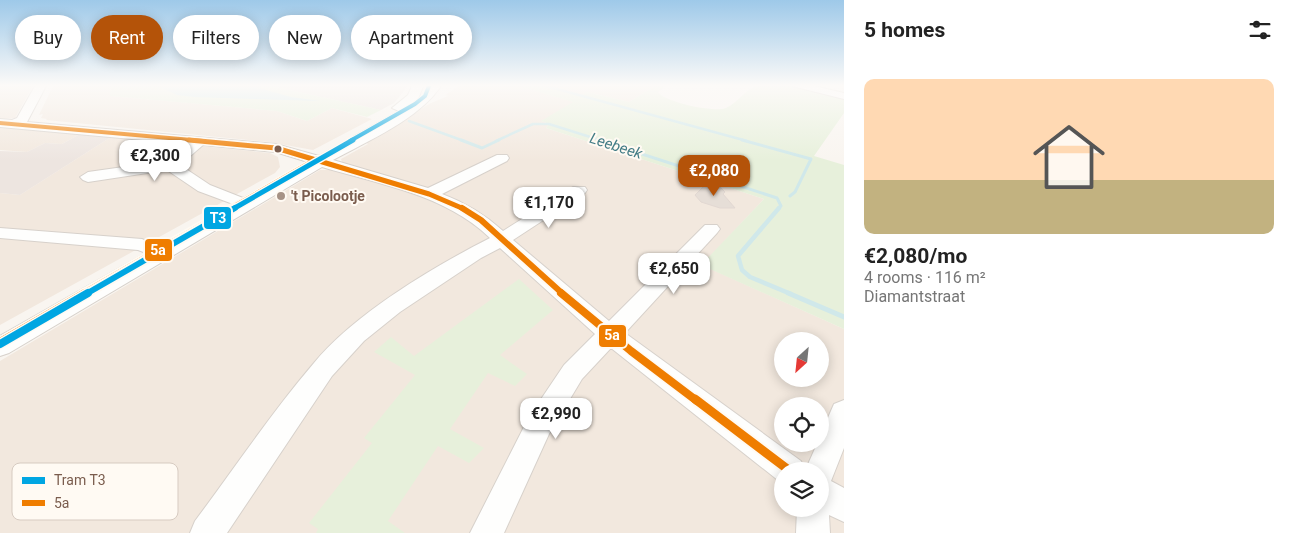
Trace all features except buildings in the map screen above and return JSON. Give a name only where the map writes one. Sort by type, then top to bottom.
[{"type":"street","points":[[15,124],[22,120],[27,111]]},
{"type":"street","points":[[0,347],[317,159],[394,111]]},
{"type":"street","points":[[0,332],[236,200],[375,132],[409,111]]},
{"type":"street","points":[[0,123],[276,148],[429,194],[458,206],[481,220],[501,240],[609,335],[694,402],[777,462]]},
{"type":"street","points":[[88,177],[170,165],[201,140]]},
{"type":"street","points":[[429,194],[502,158]]},
{"type":"street","points":[[170,165],[204,188],[236,200]]},
{"type":"street","points":[[207,533],[323,369],[356,335],[400,302],[579,190]]},
{"type":"street","points":[[487,533],[544,418],[572,372],[711,229]]},
{"type":"street","points":[[0,233],[142,245],[149,248]]},
{"type":"street","points":[[824,462],[844,412]]},
{"type":"street","points":[[829,497],[844,506]]},
{"type":"street","points":[[813,517],[813,533]]},
{"type":"shaded area","points":[[0,111],[19,111],[15,118],[0,119]]},
{"type":"shaded area","points":[[41,111],[276,111],[307,121],[326,111],[342,111],[372,119],[313,150],[269,142],[46,120],[41,118],[43,114],[39,115]]},
{"type":"shaded area","points":[[418,111],[559,111],[542,121],[549,124],[546,128],[764,199],[702,265],[844,329],[844,533],[0,533],[0,361],[320,170],[328,170],[342,162],[341,159],[368,144],[365,142]]},
{"type":"shaded area","points":[[0,128],[80,134],[62,144],[45,143],[27,152],[0,150]]},
{"type":"shaded area","points":[[80,134],[111,137],[20,195],[0,193],[0,151],[27,152],[45,143],[62,144]]},
{"type":"shaded area","points":[[111,137],[270,153],[278,157],[280,167],[275,173],[0,325],[0,193],[20,195]]},
{"type":"green space","points":[[276,111],[326,111],[307,121]]},
{"type":"green space","points":[[343,111],[379,111],[367,117]]},
{"type":"green space","points":[[558,111],[844,111],[814,156],[844,165],[844,329],[701,265],[764,199],[546,128],[549,124],[541,121]]},
{"type":"green space","points":[[519,279],[553,310],[500,355],[527,374],[515,386],[488,373],[450,429],[484,448],[469,463],[438,446],[388,521],[405,533],[316,533],[318,529],[309,523],[372,443],[364,438],[415,375],[374,352],[391,337],[414,356]]},
{"type":"waterway","points":[[637,111],[747,141]]},
{"type":"waterway","name":"Leebeek","points":[[409,121],[464,141]]},
{"type":"waterway","name":"Leebeek","points":[[496,141],[533,124],[549,124],[603,141]]},
{"type":"waterway","name":"Leebeek","points":[[461,140],[482,148],[499,140]]},
{"type":"waterway","name":"Leebeek","points":[[599,140],[777,198],[781,206],[779,208]]},
{"type":"waterway","points":[[742,140],[811,159],[795,192],[790,196]]},
{"type":"waterway","name":"Leebeek","points":[[779,208],[738,256],[742,270],[750,277],[791,294]]},
{"type":"waterway","name":"Leebeek","points":[[788,293],[844,317]]},
{"type":"tram line","name":"T3","points":[[0,344],[403,111]]},
{"type":"transit line","name":"5a","points":[[0,123],[276,148],[429,194],[458,206],[481,220],[554,287],[631,351],[778,462]]},
{"type":"transit line","name":"5a","points":[[0,342],[317,159]]},
{"type":"place","name":"'t Picolootje","points":[[281,196]]}]
